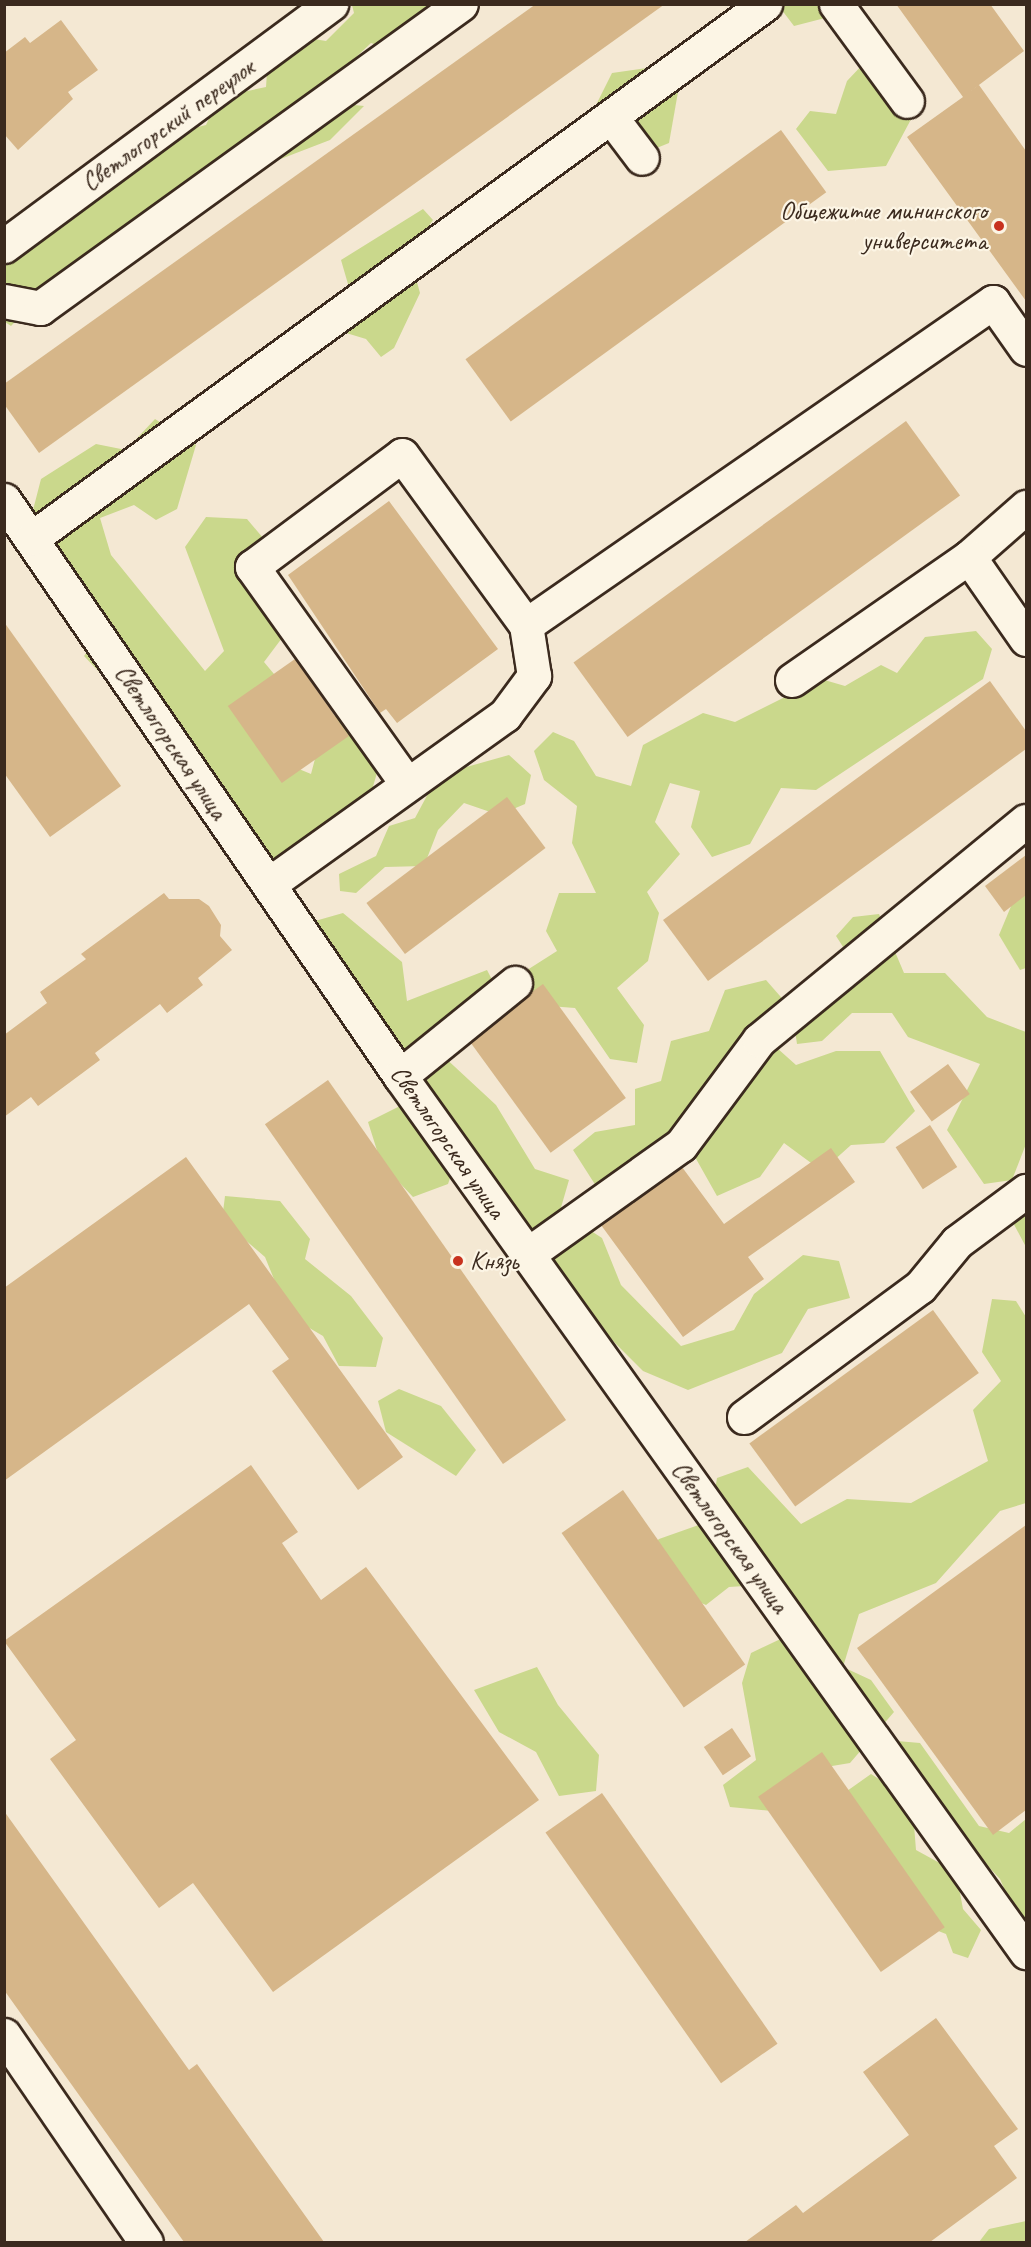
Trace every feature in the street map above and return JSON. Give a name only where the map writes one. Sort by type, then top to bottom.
[{"type":"street","name":"Светлогорский переулок","points":[[4,246],[331,4]]},
{"type":"street","points":[[4,301],[40,308],[461,4]]},
{"type":"street","points":[[32,538],[765,4]]},
{"type":"street","points":[[836,4],[907,101]]},
{"type":"street","points":[[611,117],[642,158]]},
{"type":"street","points":[[526,625],[993,302],[1026,350]]},
{"type":"street","points":[[268,884],[505,715],[534,676],[526,625],[402,455],[252,567],[407,784]]},
{"type":"street","name":"Светлогорская улица","points":[[4,500],[400,1076],[1026,1952]]},
{"type":"street","points":[[792,680],[969,557],[1026,507]]},
{"type":"street","points":[[969,557],[1026,639]]},
{"type":"street","points":[[528,1254],[681,1144],[759,1040],[1026,821]]},
{"type":"street","points":[[400,1076],[515,984]]},
{"type":"street","points":[[744,1417],[920,1287],[957,1242],[1026,1191]]},
{"type":"street","points":[[4,2035],[146,2242]]},
{"type":"green space","points":[[352,5],[468,5],[406,55],[371,43],[336,76],[335,103],[364,106],[330,140],[265,165],[236,145],[201,188],[132,221],[103,271],[68,267],[11,326],[5,322],[4,232],[38,228],[108,194],[119,147],[206,125],[219,97],[266,87],[268,58],[290,35],[326,41],[354,13]]},
{"type":"green space","points":[[778,5],[845,5],[916,110],[886,166],[828,171],[796,129],[810,111],[836,114],[847,81],[865,62],[838,39],[825,18],[794,26]]},
{"type":"green space","points":[[647,68],[678,92],[669,143],[632,158],[603,142],[594,109],[612,73]]},
{"type":"green space","points":[[423,209],[433,220],[409,253],[420,293],[394,348],[381,357],[366,339],[333,329],[350,291],[341,260]]},
{"type":"green space","points":[[155,419],[196,445],[177,509],[156,520],[134,505],[100,518],[111,555],[205,671],[224,651],[185,547],[206,517],[247,519],[279,557],[282,638],[264,662],[294,698],[282,762],[311,774],[320,740],[343,705],[381,759],[361,828],[264,866],[213,813],[209,768],[167,752],[144,688],[103,676],[84,656],[104,629],[25,541],[41,479],[96,444],[126,450]]},
{"type":"green space","points":[[976,631],[992,649],[983,679],[816,790],[781,788],[750,844],[712,857],[691,827],[700,791],[670,783],[655,822],[680,854],[647,892],[659,913],[648,961],[617,988],[644,1025],[637,1063],[610,1059],[575,1008],[536,1005],[524,972],[557,951],[546,931],[559,893],[596,893],[572,843],[577,806],[544,780],[534,751],[553,732],[574,741],[596,776],[631,786],[643,745],[703,713],[735,722],[821,679],[845,686],[881,665],[897,673],[925,637]]},
{"type":"green space","points":[[509,755],[531,775],[525,804],[499,815],[464,803],[438,830],[424,866],[385,867],[356,893],[340,891],[339,874],[376,856],[389,826],[415,818],[438,775]]},
{"type":"green space","points":[[1017,892],[1026,892],[1026,968],[1020,970],[999,935]]},
{"type":"green space","points":[[343,913],[402,962],[407,1001],[487,970],[501,997],[441,1054],[496,1105],[535,1169],[569,1180],[560,1211],[602,1238],[621,1285],[681,1346],[734,1330],[754,1294],[803,1255],[839,1261],[850,1298],[808,1309],[782,1353],[688,1390],[643,1371],[554,1282],[460,1149],[448,1184],[413,1197],[381,1163],[368,1122],[408,1102],[409,1071],[353,1038],[321,979],[308,923]]},
{"type":"green space","points":[[879,914],[904,973],[945,973],[987,1017],[1026,1032],[1026,1144],[1012,1180],[984,1184],[947,1130],[980,1064],[908,1037],[892,1013],[852,1013],[822,1041],[797,1044],[794,1024],[860,973],[836,936],[853,917]]},
{"type":"green space","points":[[766,980],[787,1004],[777,1048],[796,1065],[836,1051],[880,1051],[915,1111],[884,1143],[851,1145],[822,1171],[784,1143],[760,1177],[717,1196],[695,1157],[650,1153],[596,1186],[573,1150],[595,1132],[635,1125],[635,1089],[661,1081],[671,1041],[709,1031],[725,990]]},
{"type":"green space","points":[[1026,1190],[1026,1247],[1010,1217]]},
{"type":"green space","points":[[225,1196],[280,1201],[310,1239],[305,1259],[351,1296],[383,1338],[376,1367],[339,1366],[323,1336],[289,1316],[265,1257],[222,1220]]},
{"type":"green space","points":[[992,1299],[1016,1301],[1026,1317],[1026,1503],[1000,1511],[936,1583],[859,1614],[843,1667],[871,1680],[894,1712],[850,1763],[808,1770],[792,1813],[730,1807],[723,1785],[756,1760],[742,1683],[751,1653],[789,1635],[777,1584],[729,1587],[706,1605],[666,1588],[638,1558],[659,1539],[710,1521],[717,1478],[748,1467],[801,1524],[847,1499],[911,1503],[988,1461],[973,1410],[1001,1381],[982,1352]]},
{"type":"green space","points":[[399,1389],[441,1406],[476,1450],[456,1476],[386,1432],[378,1401]]},
{"type":"green space","points":[[537,1667],[558,1705],[599,1755],[596,1791],[559,1796],[536,1752],[499,1732],[474,1690]]},
{"type":"green space","points":[[897,1741],[920,1743],[979,1826],[1009,1833],[1026,1819],[1026,1939],[1000,1879],[957,1833],[942,1802],[905,1774]]},
{"type":"green space","points":[[871,1774],[912,1800],[916,1850],[956,1872],[963,1909],[981,1930],[968,1958],[953,1953],[946,1934],[913,1921],[847,1791]]},
{"type":"green space","points":[[1026,2221],[1026,2242],[979,2242],[989,2229]]},
{"type":"building","points":[[536,4],[665,4],[39,453],[4,404],[4,384]]},
{"type":"building","name":"Общежитие мининского университета","points":[[896,4],[990,4],[1024,51],[967,94],[979,85],[1026,151],[1026,301],[907,137],[963,97]]},
{"type":"building","points":[[61,20],[98,70],[68,92],[73,99],[18,150],[4,134],[4,53],[25,37],[30,43]]},
{"type":"building","points":[[781,130],[826,192],[511,422],[465,359]]},
{"type":"building","points":[[906,421],[960,495],[628,737],[573,663]]},
{"type":"building","points":[[389,501],[498,649],[397,723],[386,709],[380,713],[288,575]]},
{"type":"building","points":[[4,622],[121,786],[50,837],[4,773]]},
{"type":"building","points":[[295,659],[349,736],[282,783],[228,706]]},
{"type":"building","points":[[990,681],[1026,731],[1026,749],[708,981],[663,920]]},
{"type":"building","points":[[507,797],[546,848],[405,954],[366,903]]},
{"type":"building","points":[[1026,855],[1026,895],[1004,912],[985,886]]},
{"type":"building","points":[[164,893],[169,899],[199,899],[209,906],[221,925],[220,936],[232,950],[198,978],[203,985],[167,1013],[160,1004],[95,1053],[100,1060],[38,1106],[31,1097],[4,1117],[4,1035],[47,1003],[40,992],[86,959],[81,954]]},
{"type":"building","points":[[543,984],[626,1098],[551,1153],[468,1039]]},
{"type":"building","points":[[948,1064],[970,1094],[932,1122],[910,1092]]},
{"type":"building","points":[[328,1080],[566,1420],[503,1464],[265,1124]]},
{"type":"building","points":[[930,1125],[957,1167],[923,1189],[896,1147]]},
{"type":"building","points":[[831,1148],[855,1182],[748,1257],[764,1279],[683,1337],[601,1225],[682,1167],[724,1224]]},
{"type":"building","points":[[186,1157],[403,1457],[358,1490],[272,1371],[289,1359],[249,1304],[4,1481],[4,1288]]},
{"type":"building","points":[[933,1310],[979,1373],[795,1507],[749,1443]]},
{"type":"building","points":[[251,1465],[298,1532],[282,1543],[321,1600],[366,1567],[539,1800],[273,1992],[193,1883],[159,1908],[50,1759],[76,1740],[4,1641]]},
{"type":"building","points":[[623,1490],[745,1664],[684,1707],[562,1533]]},
{"type":"building","points":[[1026,1525],[1026,1810],[993,1835],[857,1648]]},
{"type":"building","points":[[732,1728],[751,1756],[723,1775],[704,1747]]},
{"type":"building","points":[[822,1752],[945,1927],[881,1972],[758,1797]]},
{"type":"building","points":[[602,1793],[778,2044],[721,2083],[545,1833]]},
{"type":"building","points":[[4,1811],[189,2070],[197,2064],[324,2242],[184,2242],[4,1990]]},
{"type":"building","points":[[936,2018],[1018,2129],[994,2146],[1017,2178],[930,2242],[745,2242],[796,2205],[803,2213],[909,2135],[863,2072]]},
{"type":"place","name":"Общежитие мининского университета","points":[[999,226]]},
{"type":"place","name":"Князь","points":[[458,1261]]}]
